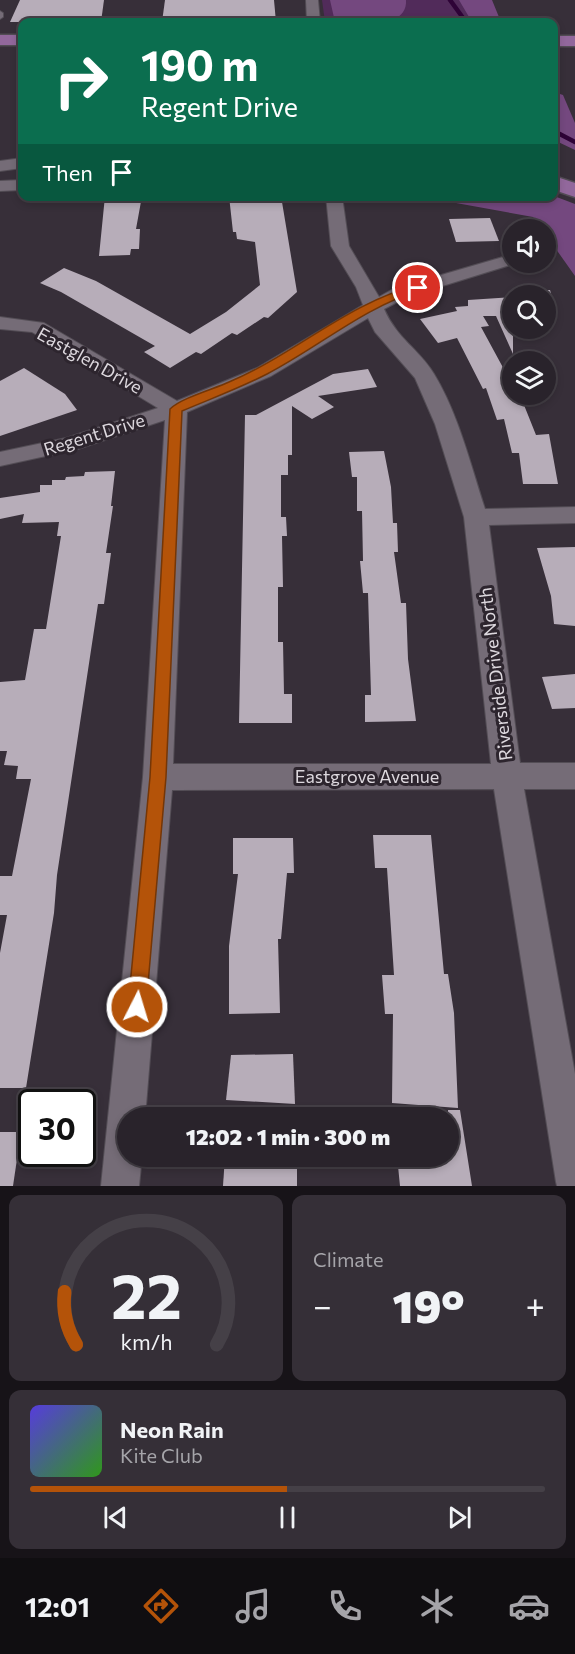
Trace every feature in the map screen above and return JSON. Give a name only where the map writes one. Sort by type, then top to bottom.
[{"type":"main road","points":[[0,40],[18,40]]},
{"type":"main road","points":[[558,41],[575,41]]},
{"type":"main road","points":[[0,47],[18,47]]},
{"type":"main road","points":[[558,184],[575,191]]},
{"type":"street","points":[[312,0],[314,18]]},
{"type":"street","points":[[0,166],[18,164]]},
{"type":"street","points":[[0,186],[18,185]]},
{"type":"street","name":"Riverside Drive North","points":[[335,201],[340,246],[365,287],[382,328],[424,376],[446,424],[476,517],[507,776],[575,1182]]},
{"type":"street","name":"Regent Drive","points":[[0,459],[70,444],[176,409],[264,372],[373,306],[400,293],[502,262]]},
{"type":"street","name":"Eastglen Drive","points":[[0,323],[37,327],[176,409]]},
{"type":"street","points":[[120,1186],[158,777],[176,409]]},
{"type":"street","points":[[476,517],[575,515]]},
{"type":"street","name":"Eastgrove Avenue","points":[[158,777],[575,776]]},
{"type":"shaded area","points":[[322,0],[487,0],[494,18],[324,18]]},
{"type":"shaded area","points":[[330,0],[406,0],[404,10],[396,18],[334,18]]},
{"type":"shaded area","points":[[459,0],[492,0],[499,18],[470,18]]},
{"type":"shaded area","points":[[558,93],[563,95],[575,123],[575,150],[558,142]]},
{"type":"shaded area","points":[[558,198],[575,204],[575,276],[556,249],[556,219],[534,219],[455,201],[558,201]]},
{"type":"building","points":[[20,0],[104,0],[102,18],[18,18],[18,22],[10,22]]},
{"type":"building","points":[[165,0],[274,0],[276,18],[163,18]]},
{"type":"building","points":[[104,201],[141,201],[136,229],[140,229],[139,249],[131,249],[130,255],[99,256]]},
{"type":"building","points":[[230,201],[282,201],[297,292],[268,318],[264,317],[237,335],[232,333],[201,354],[196,352],[170,368],[144,352],[155,346],[61,292],[40,283],[64,268],[96,281],[190,334],[226,312],[260,285],[255,242],[237,239],[236,232],[233,232]]},
{"type":"building","points":[[490,218],[499,241],[456,242],[449,219]]},
{"type":"building","points":[[502,298],[502,329],[496,316],[483,316],[489,326],[481,327],[502,366],[502,405],[524,405],[536,435],[549,434],[558,484],[523,484],[519,453],[512,453],[504,419],[497,420],[486,388],[483,389],[457,338],[438,343],[420,319],[457,311],[455,307],[468,306],[468,300]]},
{"type":"building","points":[[506,339],[513,339],[512,351]]},
{"type":"building","points":[[24,368],[65,394],[77,410],[0,436],[0,381]]},
{"type":"building","points":[[368,369],[377,387],[318,396],[334,407],[312,419],[292,406],[292,455],[288,455],[288,475],[281,475],[281,517],[286,517],[287,536],[282,536],[283,587],[278,587],[278,642],[283,642],[284,694],[292,694],[292,723],[239,723],[245,415],[256,415],[333,374]]},
{"type":"building","points":[[384,451],[391,487],[393,523],[397,523],[398,552],[394,552],[401,603],[406,603],[408,659],[416,721],[365,722],[365,695],[371,695],[368,593],[363,593],[360,561],[363,561],[362,511],[357,511],[357,477],[352,477],[349,452]]},
{"type":"building","points":[[115,471],[111,506],[113,506],[106,553],[111,553],[104,604],[98,604],[57,875],[54,913],[26,1088],[0,1088],[0,953],[7,915],[0,915],[0,876],[12,876],[31,779],[16,779],[18,766],[4,765],[7,751],[0,751],[0,682],[25,680],[34,629],[46,629],[61,536],[57,536],[59,522],[22,523],[24,514],[0,519],[0,498],[40,492],[40,485],[52,485],[52,480],[65,480],[66,477],[84,476],[85,472]]},
{"type":"building","points":[[575,547],[575,626],[554,624],[551,596],[537,548]]},
{"type":"building","points":[[575,674],[575,708],[552,709],[542,677]]},
{"type":"building","points":[[373,835],[431,835],[444,974],[448,974],[454,1013],[458,1107],[392,1103],[393,1014],[385,1014],[382,975],[394,975],[387,868],[375,868]]},
{"type":"building","points":[[233,838],[293,838],[294,873],[287,873],[281,939],[278,939],[280,1013],[229,1014],[229,946],[238,874],[233,874]]},
{"type":"building","points":[[293,1054],[295,1104],[226,1100],[231,1055]]},
{"type":"building","points":[[460,1110],[472,1186],[400,1186],[398,1167],[459,1167]]},
{"type":"building","points":[[0,1132],[18,1132],[18,1152],[13,1186],[0,1186]]},
{"type":"building","points":[[224,1167],[297,1167],[297,1186],[223,1186]]},
{"type":"waterway","points":[[450,0],[463,18]]},
{"type":"waterway","points":[[558,133],[575,142]]},
{"type":"route","points":[[137,1007],[158,777],[176,409],[264,372],[373,306],[400,293],[418,288]]}]
